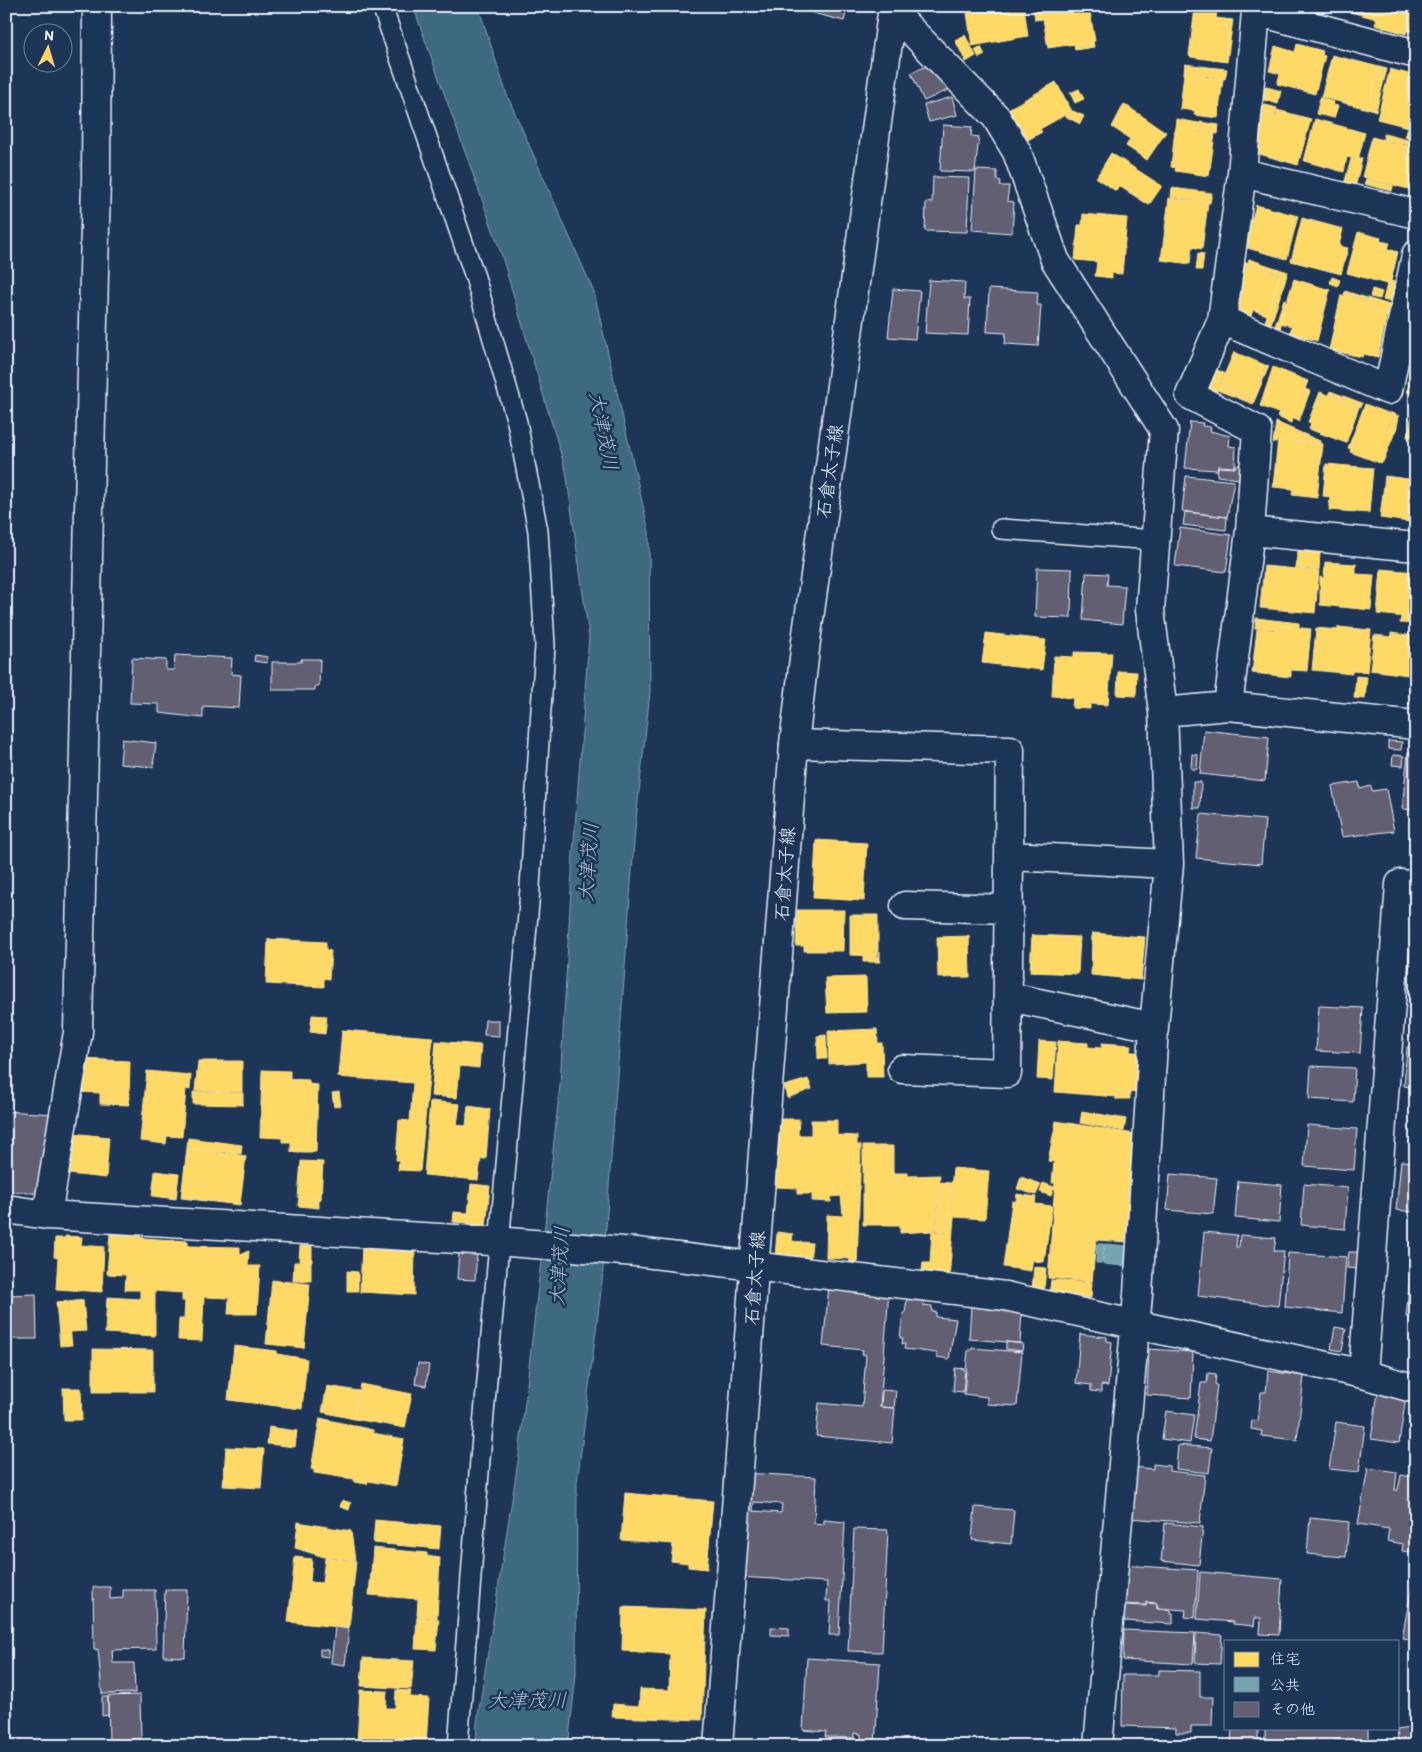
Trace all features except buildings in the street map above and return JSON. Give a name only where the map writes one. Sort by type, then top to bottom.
[{"type":"street","points":[[47,1215],[78,1032],[96,218],[97,6]]},
{"type":"street","points":[[893,9],[996,117],[1017,152],[1055,260],[1164,430],[1150,610],[1163,712],[1169,864],[1154,1027],[1135,1324],[1098,1746]]},
{"type":"street","name":"石倉太子線","points":[[718,1746],[794,744],[806,641],[893,9]]},
{"type":"street","points":[[1228,706],[1250,531],[1257,430],[1190,395],[1222,320],[1242,172],[1256,11],[1416,54]]},
{"type":"street","points":[[1242,172],[1416,214]]},
{"type":"street","points":[[1222,320],[1388,390],[1416,255]]},
{"type":"street","points":[[1250,531],[1416,547]]},
{"type":"street","points":[[1163,712],[1228,706],[1416,724]]},
{"type":"street","points":[[794,744],[1010,750],[1007,1073],[902,1069]]},
{"type":"street","points":[[1010,856],[1169,864]]},
{"type":"street","points":[[1363,1374],[1400,884],[1416,886]]},
{"type":"street","points":[[905,906],[1009,909]]},
{"type":"street","points":[[1009,997],[1154,1027]]},
{"type":"street","points":[[6,1209],[47,1215],[503,1242],[636,1252],[1005,1296],[1363,1374],[1416,1389]]},
{"type":"lane","points":[[382,6],[475,277],[517,422],[538,531],[545,645],[529,903],[503,1242],[458,1746]]},
{"type":"lane","points":[[1002,529],[1155,540]]},
{"type":"water","name":"大津茂川","points":[[413,6],[478,6],[507,95],[594,292],[649,532],[650,692],[635,829],[602,1282],[577,1483],[576,1675],[568,1746],[476,1746],[477,1722],[519,1455],[560,1085],[573,854],[589,637],[566,471],[500,250]]}]
